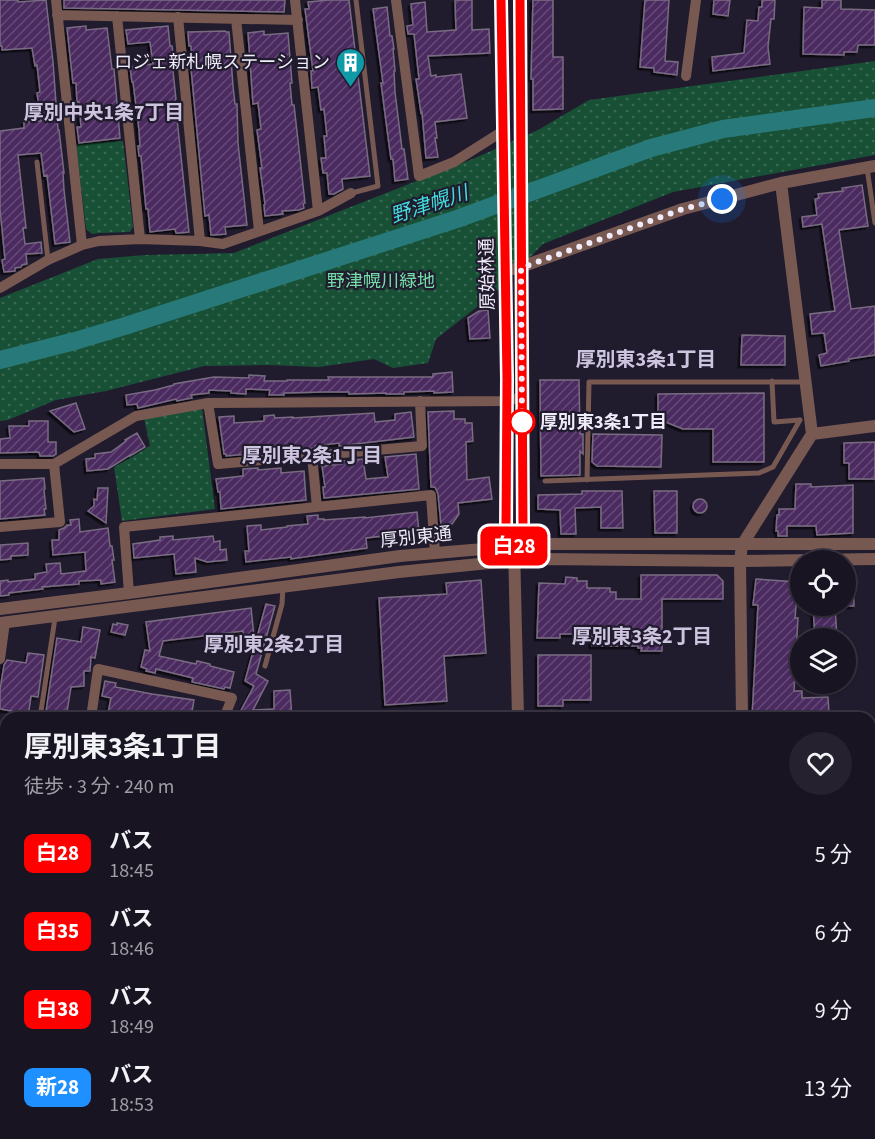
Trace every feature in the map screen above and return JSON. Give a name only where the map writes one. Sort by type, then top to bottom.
[{"type":"street","points":[[56,0],[82,245]]},
{"type":"street","points":[[296,0],[318,211]]},
{"type":"street","points":[[396,0],[419,176],[454,162],[503,131]]},
{"type":"street","name":"原始林通","points":[[501,0],[507,401],[506,528],[514,546],[520,712]]},
{"type":"street","name":"原始林通","points":[[514,546],[523,528],[519,0]]},
{"type":"street","points":[[686,76],[696,0]]},
{"type":"street","points":[[57,15],[298,20]]},
{"type":"street","points":[[117,16],[141,238]]},
{"type":"street","points":[[178,17],[200,241]]},
{"type":"street","points":[[236,19],[259,231]]},
{"type":"street","points":[[505,271],[521,268],[683,209],[781,183],[871,167]]},
{"type":"street","points":[[781,183],[806,382],[805,420],[812,434]]},
{"type":"street","points":[[0,288],[48,260],[82,245],[99,241],[141,238],[223,244],[318,211],[351,193]]},
{"type":"street","points":[[0,464],[54,464],[136,416],[208,403],[507,401],[521,397]]},
{"type":"street","points":[[208,403],[218,464],[422,446],[420,401]]},
{"type":"street","points":[[812,434],[875,426]]},
{"type":"street","points":[[742,712],[740,561],[742,545],[812,434]]},
{"type":"street","points":[[312,456],[317,507]]},
{"type":"street","points":[[0,527],[60,522],[54,464]]},
{"type":"street","points":[[129,593],[123,527],[431,495],[435,552]]},
{"type":"street","name":"厚別東通","points":[[0,609],[388,557],[514,546],[542,544],[875,544]]},
{"type":"street","name":"厚別東通","points":[[3,623],[399,572],[514,561],[543,559],[740,561],[875,559]]},
{"type":"street","points":[[0,659],[3,623]]},
{"type":"street","points":[[92,712],[98,669],[232,698],[226,712]]},
{"type":"lane","points":[[351,193],[378,186],[356,0]]},
{"type":"lane","points":[[37,162],[48,260]]},
{"type":"lane","points":[[871,167],[875,223]]},
{"type":"lane","points":[[772,381],[774,422],[805,420]]},
{"type":"lane","points":[[587,480],[589,382],[806,382]]},
{"type":"lane","points":[[545,481],[759,473],[773,467],[805,420]]},
{"type":"lane","points":[[265,666],[282,604],[283,587]]},
{"type":"lane","points":[[41,712],[56,616]]},
{"type":"green space","name":"野津幌川緑地","points":[[875,61],[875,155],[673,192],[543,244],[496,292],[436,339],[428,363],[393,368],[374,359],[319,367],[204,366],[106,391],[56,400],[8,420],[0,421],[0,298],[98,259],[145,255],[234,253],[475,158],[538,130],[589,100]]},
{"type":"green space","points":[[123,141],[133,227],[130,232],[92,234],[86,229],[76,144]]},
{"type":"green space","points":[[202,408],[215,509],[122,521],[114,467],[150,446],[144,418]]},
{"type":"building","points":[[0,0],[18,0],[18,2],[46,0],[70,242],[55,244],[47,175],[44,176],[41,153],[18,155],[26,228],[23,228],[25,244],[41,242],[42,253],[26,254],[27,264],[15,268],[15,271],[4,272],[2,260],[5,259],[0,209],[0,131],[24,128],[24,122],[41,121],[37,93],[40,92],[37,65],[35,66],[32,48],[2,50],[0,46]]},
{"type":"building","points":[[64,0],[285,0],[284,12],[64,8]]},
{"type":"building","points":[[349,0],[370,176],[342,179],[343,189],[334,194],[329,194],[327,173],[323,173],[321,158],[326,158],[324,136],[327,136],[324,109],[321,110],[318,87],[312,88],[311,71],[313,71],[305,9],[309,9],[308,2]]},
{"type":"building","points":[[455,0],[472,0],[472,30],[489,29],[490,53],[428,56],[431,76],[461,74],[467,118],[435,122],[438,157],[426,158],[422,112],[416,79],[419,79],[414,34],[408,34],[407,26],[413,25],[411,4],[425,2],[427,32],[456,30]]},
{"type":"building","points":[[533,0],[553,0],[553,57],[563,57],[563,109],[533,110],[533,79],[531,79]]},
{"type":"building","points":[[645,0],[669,0],[665,61],[678,62],[677,75],[654,72],[654,68],[640,67]]},
{"type":"building","points":[[714,0],[730,0],[728,16],[713,14]]},
{"type":"building","points":[[762,0],[775,0],[774,19],[771,19],[768,47],[770,64],[713,71],[712,57],[744,53],[747,20],[758,21]]},
{"type":"building","points":[[822,0],[841,0],[841,9],[875,10],[875,45],[858,45],[857,52],[844,52],[844,55],[803,54],[804,7],[822,8]]},
{"type":"building","points":[[387,7],[390,36],[392,36],[394,49],[395,92],[408,179],[395,181],[373,9]]},
{"type":"building","points":[[86,26],[86,30],[107,28],[112,69],[114,69],[120,138],[79,143],[77,127],[81,127],[79,102],[77,102],[76,83],[73,83],[67,28]]},
{"type":"building","points":[[168,26],[174,62],[172,62],[175,100],[189,232],[180,233],[176,233],[175,229],[150,232],[130,67],[153,64],[150,42],[128,44],[126,30]]},
{"type":"building","points":[[264,31],[264,35],[288,33],[292,105],[294,105],[305,203],[304,208],[299,210],[282,211],[283,214],[265,216],[257,130],[261,129],[258,103],[253,104],[248,33]]},
{"type":"building","points":[[188,32],[229,32],[247,225],[225,227],[226,234],[211,235],[209,215],[205,216]]},
{"type":"building","points":[[862,185],[868,226],[839,230],[851,309],[875,306],[875,355],[821,366],[819,355],[827,353],[824,333],[812,334],[810,314],[835,311],[822,224],[803,227],[802,217],[817,215],[815,199],[819,198],[818,194],[843,191],[842,188]]},
{"type":"building","points":[[488,310],[490,338],[470,339],[468,318],[479,311]]},
{"type":"building","points":[[742,335],[785,336],[785,365],[741,365]]},
{"type":"building","points":[[452,372],[453,392],[349,394],[349,392],[324,392],[269,395],[270,390],[246,389],[246,394],[209,390],[209,393],[191,395],[192,398],[177,401],[176,399],[138,408],[137,404],[127,405],[126,395],[214,377],[249,378],[249,375],[265,376],[264,381],[287,381],[329,380],[328,377],[433,377],[433,374]]},
{"type":"building","points":[[540,380],[579,380],[580,434],[583,434],[580,475],[541,476]]},
{"type":"building","points":[[764,393],[764,462],[713,462],[713,429],[683,429],[658,419],[658,394]]},
{"type":"building","points":[[76,403],[85,429],[74,432],[50,411]]},
{"type":"building","points":[[454,411],[454,419],[465,419],[465,423],[472,423],[473,441],[466,442],[467,480],[489,477],[492,499],[458,503],[459,514],[452,524],[441,525],[438,494],[435,487],[431,487],[428,412]]},
{"type":"building","points":[[411,412],[414,437],[226,456],[219,417],[234,416],[234,423],[264,421],[264,416],[274,415],[275,418],[293,418],[374,413],[375,422],[395,420],[395,414]]},
{"type":"building","points":[[29,421],[48,421],[48,442],[56,442],[56,454],[40,456],[39,452],[0,453],[0,439],[10,438],[9,426],[29,426]]},
{"type":"building","points":[[137,433],[145,447],[108,469],[87,471],[86,459],[95,458],[95,454],[111,452]]},
{"type":"building","points":[[593,434],[662,435],[661,467],[597,466],[592,462]]},
{"type":"building","points":[[875,442],[875,479],[849,479],[849,463],[844,463],[844,443]]},
{"type":"building","points":[[416,454],[419,489],[324,498],[322,466],[363,459],[366,479],[388,477],[385,457]]},
{"type":"building","points":[[258,468],[258,470],[281,468],[281,473],[304,471],[306,500],[221,509],[220,492],[218,492],[216,479],[243,476],[243,469]]},
{"type":"building","points":[[44,478],[45,515],[0,519],[0,481]]},
{"type":"building","points":[[796,484],[811,484],[811,487],[853,485],[853,533],[817,535],[816,526],[787,526],[787,536],[778,536],[778,531],[776,531],[779,509],[795,509]]},
{"type":"building","points":[[98,488],[108,488],[106,523],[88,511],[94,506],[94,499],[97,500]]},
{"type":"building","points":[[582,491],[622,491],[623,528],[601,528],[601,507],[575,508],[576,534],[561,534],[560,510],[538,509],[538,495],[582,494]]},
{"type":"building","points":[[654,491],[677,491],[677,533],[655,533]]},
{"type":"building","points":[[700,499],[705,501],[707,506],[705,511],[700,513],[695,511],[693,506],[695,501]]},
{"type":"building","points":[[417,512],[419,532],[366,538],[367,548],[291,559],[291,557],[246,562],[245,551],[249,551],[247,526],[261,525],[261,530],[308,524],[307,516],[318,515],[318,519],[324,520]]},
{"type":"building","points":[[79,519],[80,532],[108,528],[114,560],[112,560],[115,582],[101,584],[101,580],[79,581],[79,584],[42,587],[43,589],[0,596],[0,581],[35,579],[35,574],[47,572],[46,564],[60,563],[61,574],[86,571],[85,552],[53,555],[52,540],[59,540],[59,530],[71,525],[70,520]]},
{"type":"building","points":[[173,536],[173,540],[213,536],[214,542],[220,541],[220,550],[226,549],[227,560],[207,562],[195,558],[196,572],[176,574],[174,554],[134,558],[133,544]]},
{"type":"building","points":[[28,543],[28,555],[11,556],[11,559],[0,560],[0,545]]},
{"type":"building","points":[[641,575],[717,575],[723,581],[723,599],[662,599],[662,651],[641,651],[642,648],[638,646],[592,646],[592,634],[560,634],[560,638],[537,638],[539,583],[565,584],[566,577],[577,578],[577,581],[587,581],[587,588],[610,588],[610,592],[616,592],[616,599],[641,599]]},
{"type":"building","points":[[756,579],[790,581],[790,616],[798,618],[797,628],[790,628],[790,694],[802,694],[802,698],[828,697],[829,712],[752,712],[758,605],[753,605]]},
{"type":"building","points":[[481,580],[486,653],[444,656],[447,701],[385,705],[379,598],[447,594],[446,583]]},
{"type":"building","points":[[266,604],[275,606],[256,674],[268,681],[253,710],[274,709],[274,691],[290,690],[292,712],[240,712],[254,686],[245,681]]},
{"type":"building","points":[[251,608],[254,636],[244,637],[243,631],[163,641],[159,656],[196,664],[197,661],[234,672],[230,688],[225,687],[224,689],[192,682],[193,678],[156,669],[155,673],[141,667],[145,650],[150,651],[146,622]]},
{"type":"building","points":[[814,616],[836,616],[836,628],[814,628]]},
{"type":"building","points":[[117,623],[128,625],[125,635],[111,632],[113,624],[117,625]]},
{"type":"building","points":[[83,627],[100,630],[95,658],[91,657],[90,671],[84,671],[84,686],[71,687],[67,712],[46,712],[57,638],[81,642]]},
{"type":"building","points":[[28,653],[44,655],[38,697],[31,696],[29,712],[0,709],[4,665],[7,660],[26,663]]},
{"type":"building","points":[[538,655],[591,655],[591,700],[563,700],[563,706],[538,706]]},
{"type":"building","points":[[105,681],[116,683],[115,687],[194,700],[192,712],[108,712],[111,698],[102,696]]},
{"type":"waterway","name":"野津幌川","points":[[0,360],[125,326],[457,219],[651,148],[723,129],[875,108]]},
{"type":"bus line","name":"白28","points":[[501,0],[507,379],[506,528],[514,546],[523,528],[520,0]]},
{"type":"place","name":"ロジェ新札幌ステーション","points":[[351,88]]},
{"type":"place","name":"厚別東3条1丁目","points":[[522,422]]},
{"type":"district","name":"厚別中央1条7丁目","points":[[104,112]]},
{"type":"district","name":"厚別東3条1丁目","points":[[646,359]]},
{"type":"district","name":"厚別東2条1丁目","points":[[312,455]]},
{"type":"district","name":"厚別東3条2丁目","points":[[642,636]]},
{"type":"district","name":"厚別東2条2丁目","points":[[274,644]]},
{"type":"route","points":[[522,422],[521,268],[683,209],[722,199]]}]
